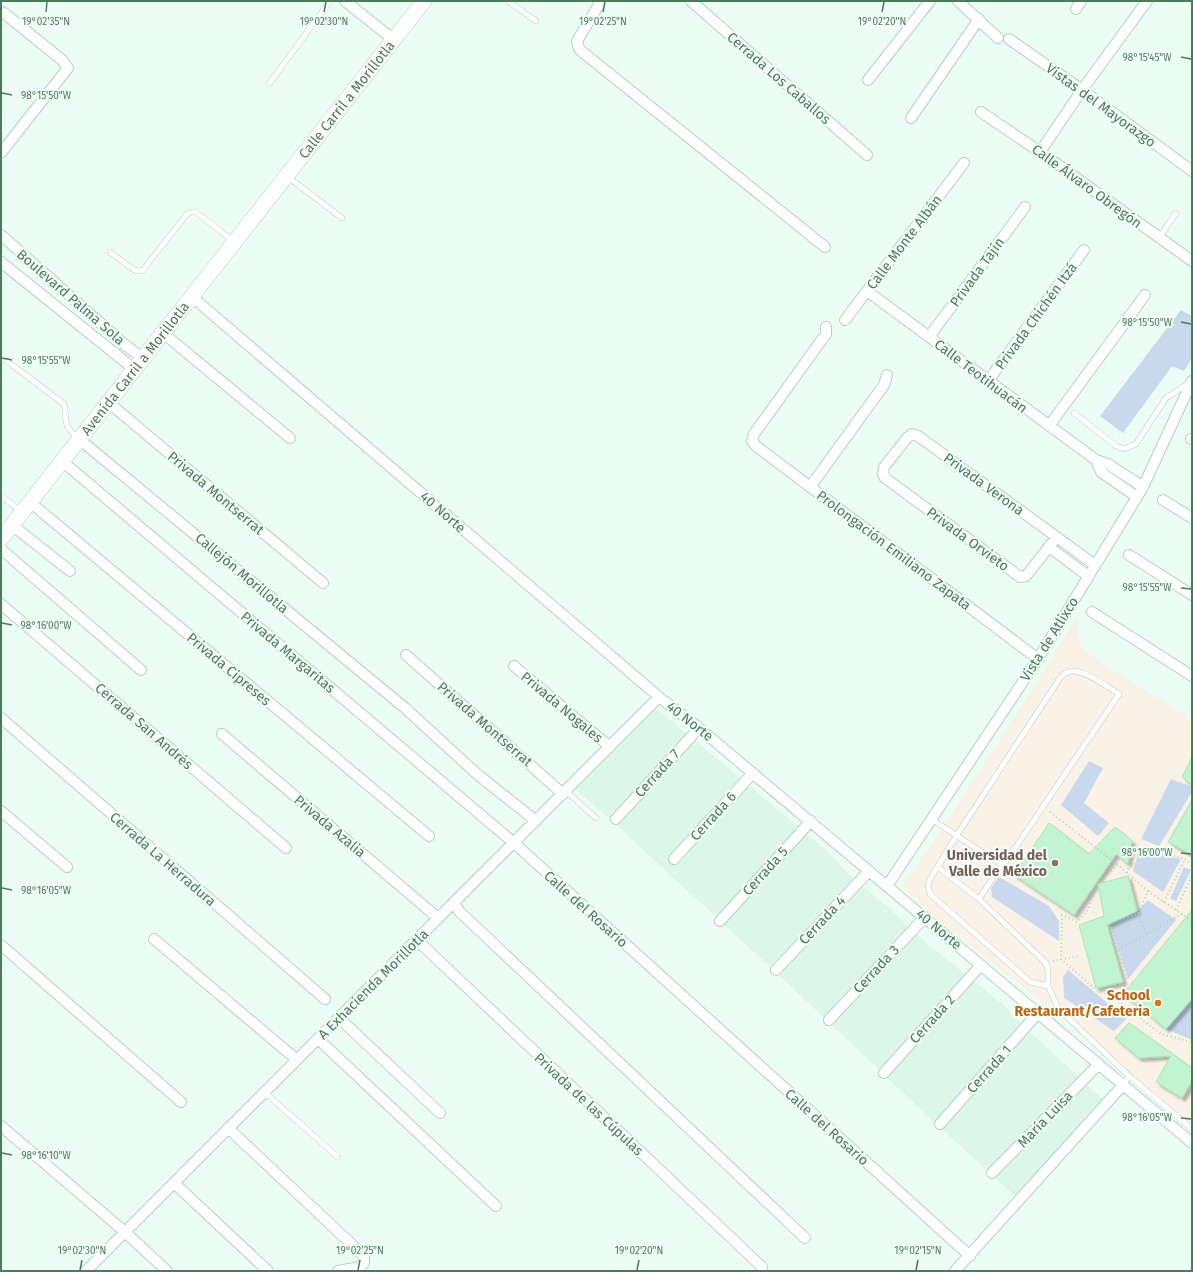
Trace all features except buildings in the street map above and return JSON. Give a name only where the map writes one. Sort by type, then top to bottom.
[{"type":"street","points":[[345,1],[394,40]]},
{"type":"street","name":"Calle Carril a Morillotla","points":[[270,198],[424,1]]},
{"type":"street","points":[[599,1],[598,6],[577,41],[580,50],[825,247]]},
{"type":"street","name":"Cerrada Los Caballos","points":[[691,1],[867,155]]},
{"type":"street","points":[[868,80],[930,1]]},
{"type":"street","name":"Vistas del Mayorazgo","points":[[958,1],[1004,39],[1082,90],[1192,171]]},
{"type":"street","points":[[1040,152],[1082,90],[1147,1]]},
{"type":"street","points":[[1,12],[62,60],[68,68],[2,149]]},
{"type":"street","points":[[911,118],[978,19]]},
{"type":"street","name":"Calle Álvaro Obregón","points":[[981,112],[1040,152],[1192,261]]},
{"type":"street","name":"Calle Monte Albán","points":[[845,320],[964,163]]},
{"type":"street","name":"Avenida Carril a Morillotla","points":[[1,539],[191,296],[270,198]]},
{"type":"street","name":"Privada Tajín","points":[[929,337],[1025,207]]},
{"type":"street","name":"Boulevard Palma Sola","points":[[1,235],[124,344],[138,364]]},
{"type":"street","name":"Privada Chichén Itzá","points":[[988,381],[1084,250]]},
{"type":"street","name":"Boulevard Palma Sola","points":[[1,262],[101,343],[138,364]]},
{"type":"street","name":"Calle Teotihuacán","points":[[867,291],[1096,460],[1108,464],[1143,487]]},
{"type":"street","points":[[1049,426],[1145,294]]},
{"type":"street","name":"40 Norte","points":[[191,296],[660,697],[811,821],[1192,1143]]},
{"type":"street","name":"Prolongación Emiliano Zapata","points":[[826,327],[826,334],[754,434],[752,441],[756,446],[1038,659]]},
{"type":"street","points":[[101,343],[109,331]]},
{"type":"street","points":[[163,333],[290,438]]},
{"type":"street","points":[[810,487],[884,385],[887,376]]},
{"type":"street","name":"Vista de Atlixco","points":[[887,886],[1038,659],[1137,497],[1192,381]]},
{"type":"street","name":"Privada Montserrat","points":[[108,402],[323,583]]},
{"type":"street","name":"Privada Verona","points":[[883,474],[884,467],[908,437],[912,434],[918,436],[1095,565]]},
{"type":"street","name":"Callejón Morillotla","points":[[79,439],[405,708],[477,774],[536,821]]},
{"type":"street","name":"Calle Teotihuacán","points":[[1096,460],[1101,472],[1137,497]]},
{"type":"street","name":"Privada Margaritas","points":[[62,461],[514,843]]},
{"type":"street","name":"Privada Orvieto","points":[[883,474],[885,478],[1020,577],[1026,576],[1056,538]]},
{"type":"street","points":[[1163,500],[1192,518]]},
{"type":"street","name":"Privada Cipreses","points":[[26,507],[429,836]]},
{"type":"street","points":[[12,525],[70,571]]},
{"type":"street","points":[[1049,547],[1088,576]]},
{"type":"street","points":[[1,550],[142,670]]},
{"type":"street","points":[[1129,555],[1192,595]]},
{"type":"street","name":"Cerrada San Andrés","points":[[1,604],[286,848]]},
{"type":"street","points":[[1092,612],[1189,674],[1192,663]]},
{"type":"street","name":"Privada Montserrat","points":[[406,655],[565,792]]},
{"type":"street","name":"Privada Nogales","points":[[514,666],[610,747]]},
{"type":"street","name":"A Exhacienda Morillotla","points":[[86,1271],[660,697]]},
{"type":"street","name":"Cerrada La Herradura","points":[[1,718],[325,999]]},
{"type":"street","name":"Cerrada 7","points":[[616,819],[699,728]]},
{"type":"street","name":"Privada Azalia","points":[[222,734],[438,918]]},
{"type":"street","name":"Cerrada 6","points":[[674,859],[753,773]]},
{"type":"street","points":[[1,811],[67,867]]},
{"type":"street","name":"Cerrada 5","points":[[720,921],[811,821]]},
{"type":"street","name":"Calle del Rosario","points":[[514,843],[970,1256]]},
{"type":"street","name":"Cerrada 4","points":[[776,970],[869,870]]},
{"type":"street","points":[[454,903],[460,912],[805,1238]]},
{"type":"street","name":"Cerrada 3","points":[[829,1020],[924,917]]},
{"type":"street","points":[[154,939],[297,1060]]},
{"type":"street","name":"Privada de las Cúpulas","points":[[417,940],[762,1267]]},
{"type":"street","points":[[1,945],[181,1102]]},
{"type":"street","name":"Cerrada 2","points":[[884,1073],[981,966]]},
{"type":"street","name":"Cerrada 1","points":[[940,1124],[1038,1013]]},
{"type":"street","points":[[339,1018],[440,1113]]},
{"type":"street","points":[[318,1039],[496,1206]]},
{"type":"street","name":"María Luisa","points":[[992,1173],[1099,1064]]},
{"type":"street","points":[[955,1271],[1124,1085]]},
{"type":"street","points":[[1,1126],[167,1271]]},
{"type":"street","points":[[228,1128],[364,1256],[364,1263],[360,1267],[338,1271]]},
{"type":"street","points":[[174,1183],[268,1271]]},
{"type":"lane","points":[[270,84],[330,1]]},
{"type":"lane","points":[[508,1],[536,21]]},
{"type":"lane","points":[[287,176],[342,218]]},
{"type":"lane","points":[[110,252],[134,270],[143,270],[187,214],[191,212],[196,212],[234,242]]},
{"type":"lane","points":[[1159,238],[1176,213]]},
{"type":"lane","points":[[7,361],[64,404],[66,425],[70,432],[79,439]]},
{"type":"lane","points":[[1074,413],[1116,446],[1124,449],[1136,444],[1166,398],[1192,381]]},
{"type":"lane","points":[[1,495],[26,507]]},
{"type":"lane","points":[[979,899],[1119,694],[1097,679],[1076,671],[1068,671],[1060,678],[957,835],[928,885],[930,894],[1030,982],[1048,986]]},
{"type":"lane","points":[[565,792],[596,818]]},
{"type":"lane","points":[[931,819],[1002,865]]},
{"type":"lane","points":[[938,866],[979,899],[1046,962],[1048,970],[1048,986],[1058,1008],[1129,1076],[1192,1128]]},
{"type":"lane","points":[[1124,1085],[1129,1076]]},
{"type":"lane","points":[[264,1092],[338,1157]]},
{"type":"path","points":[[1043,807],[1068,825],[1148,891],[1192,921]]},
{"type":"path","points":[[1127,873],[1135,846],[1185,859],[1192,865]]},
{"type":"path","points":[[1164,902],[1185,859]]},
{"type":"path","points":[[1118,865],[1098,883],[1088,910],[1077,922],[1062,915],[1061,959],[1095,989],[1112,997],[1161,1034],[1192,1042]]},
{"type":"path","points":[[1176,910],[1192,875]]},
{"type":"path","points":[[1112,997],[1127,980],[1110,924],[1138,914],[1148,891]]},
{"type":"path","points":[[1138,914],[1147,934]]},
{"type":"path","points":[[1118,950],[1182,914]]},
{"type":"path","points":[[1046,962],[1079,956]]},
{"type":"shaded area","points":[[1181,310],[1192,316],[1192,358],[1184,371],[1172,366],[1123,433],[1100,416]]},
{"type":"shaded area","name":"Universidad del Valle de México","points":[[1077,617],[1079,639],[1084,649],[1088,653],[1103,664],[1192,719],[1192,1130],[1056,1013],[944,925],[901,887],[936,838]]},
{"type":"shaded area","points":[[652,711],[660,711],[830,853],[848,874],[891,910],[923,940],[1007,1008],[1014,1017],[1106,1102],[1016,1197],[935,1123],[779,975],[574,788]]},
{"type":"shaded area","points":[[1089,761],[1103,768],[1084,803],[1109,823],[1098,836],[1061,805]]},
{"type":"shaded area","points":[[1171,779],[1192,787],[1192,792],[1159,846],[1141,839]]},
{"type":"shaded area","points":[[1139,851],[1181,859],[1163,892],[1133,871]]},
{"type":"shaded area","points":[[1184,867],[1191,870],[1176,901],[1170,899]]},
{"type":"shaded area","points":[[999,877],[1049,906],[1059,921],[1059,941],[992,897],[991,888]]},
{"type":"shaded area","points":[[1148,900],[1176,920],[1128,979],[1110,923],[1137,911]]},
{"type":"shaded area","points":[[1068,970],[1126,1019],[1114,1031],[1064,998],[1063,977]]},
{"type":"shaded area","points":[[1192,999],[1192,1040],[1166,1029]]},
{"type":"place","name":"Universidad del Valle de México","points":[[1055,863]]},
{"type":"place","name":"School Restaurant/Cafeteria","points":[[1158,1003]]}]
